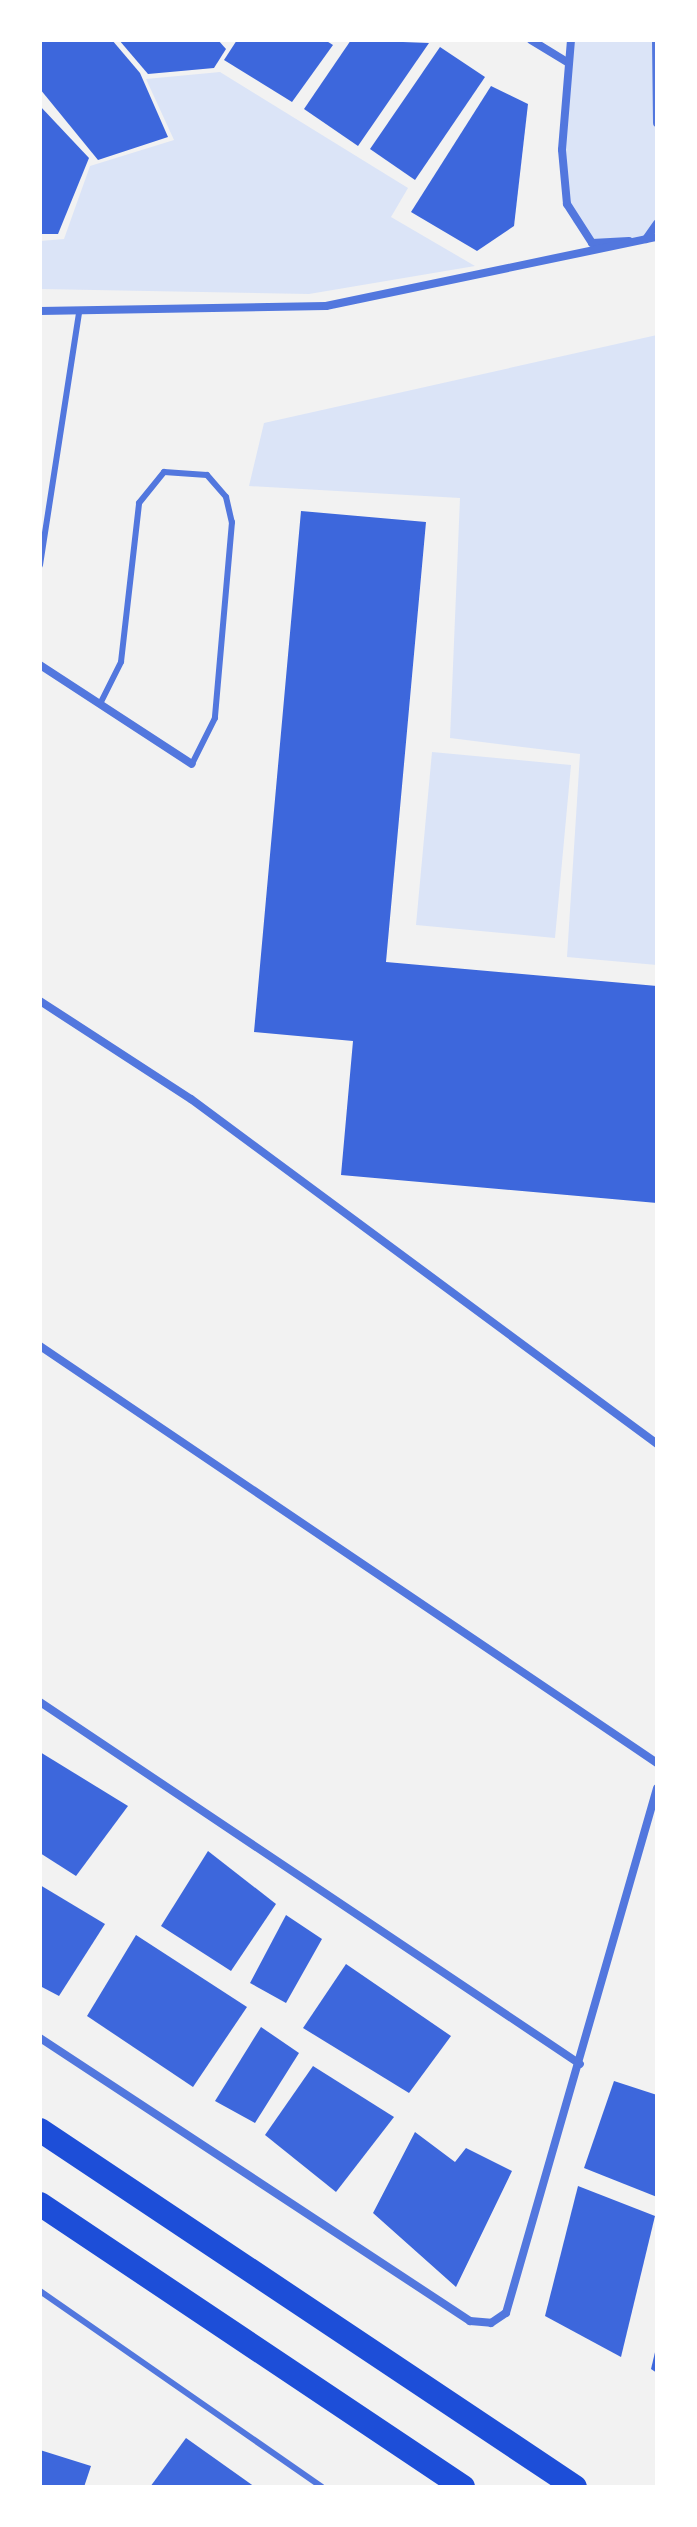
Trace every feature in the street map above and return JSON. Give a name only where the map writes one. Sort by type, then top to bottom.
[{"type":"highway","points":[[40,2130],[575,2487]]},
{"type":"highway","points":[[40,2204],[463,2487]]},
{"type":"street","points":[[531,40],[567,62]]},
{"type":"street","points":[[571,40],[567,62],[562,170],[574,222],[592,243],[645,240]]},
{"type":"street","points":[[656,40],[657,123]]},
{"type":"street","points":[[645,240],[657,223]]},
{"type":"street","points":[[40,311],[79,313],[326,306],[657,237]]},
{"type":"street","points":[[40,665],[192,764]]},
{"type":"street","points":[[40,1001],[191,1099],[657,1444]]},
{"type":"street","points":[[40,1346],[657,1763]]},
{"type":"street","points":[[40,1702],[580,2064]]},
{"type":"street","points":[[40,2038],[470,2321],[491,2323],[506,2313],[657,1788]]},
{"type":"lane","points":[[40,565],[79,313]]},
{"type":"lane","points":[[100,704],[121,662],[139,503],[164,472],[207,475],[226,497],[232,522],[215,718],[192,764]]},
{"type":"lane","points":[[40,2291],[322,2487]]},
{"type":"shaded area","points":[[571,40],[656,40],[657,223],[645,240],[592,243],[573,222],[562,170]]},
{"type":"shaded area","points":[[220,72],[408,188],[391,217],[475,266],[309,294],[40,289],[40,241],[64,239],[90,166],[174,140],[146,79]]},
{"type":"shaded area","points":[[657,335],[657,965],[567,957],[580,754],[450,738],[460,498],[249,486],[264,423]]},
{"type":"shaded area","points":[[432,752],[571,765],[555,938],[416,925]]},
{"type":"building","points":[[40,40],[112,40],[140,73],[168,137],[98,160],[40,89]]},
{"type":"building","points":[[119,40],[218,40],[226,49],[214,68],[148,74]]},
{"type":"building","points":[[237,40],[325,40],[333,45],[292,102],[224,60]]},
{"type":"building","points":[[351,40],[429,43],[358,146],[304,109]]},
{"type":"building","points":[[440,47],[485,77],[415,180],[370,149]]},
{"type":"building","points":[[491,86],[528,104],[514,226],[477,251],[411,212]]},
{"type":"building","points":[[40,106],[89,158],[58,234],[40,234]]},
{"type":"building","points":[[301,511],[426,522],[386,962],[657,986],[657,1203],[341,1175],[353,1041],[254,1032]]},
{"type":"building","points":[[40,1752],[128,1806],[76,1876],[40,1853]]},
{"type":"building","points":[[208,1851],[276,1904],[231,1971],[161,1926]]},
{"type":"building","points":[[40,1885],[105,1924],[59,1996],[40,1986]]},
{"type":"building","points":[[286,1915],[322,1939],[286,2003],[250,1983]]},
{"type":"building","points":[[136,1935],[247,2007],[193,2087],[87,2016]]},
{"type":"building","points":[[346,1964],[451,2036],[409,2093],[303,2028]]},
{"type":"building","points":[[261,2027],[299,2053],[255,2123],[215,2101]]},
{"type":"building","points":[[313,2066],[394,2117],[336,2192],[265,2135]]},
{"type":"building","points":[[614,2081],[657,2095],[657,2197],[584,2168]]},
{"type":"building","points":[[415,2132],[455,2162],[466,2148],[512,2171],[456,2287],[373,2213]]},
{"type":"building","points":[[578,2186],[655,2216],[621,2357],[545,2316]]},
{"type":"building","points":[[657,2348],[657,2373],[651,2369]]},
{"type":"building","points":[[186,2438],[255,2487],[150,2487]]},
{"type":"building","points":[[40,2450],[91,2466],[84,2487],[40,2487]]}]
